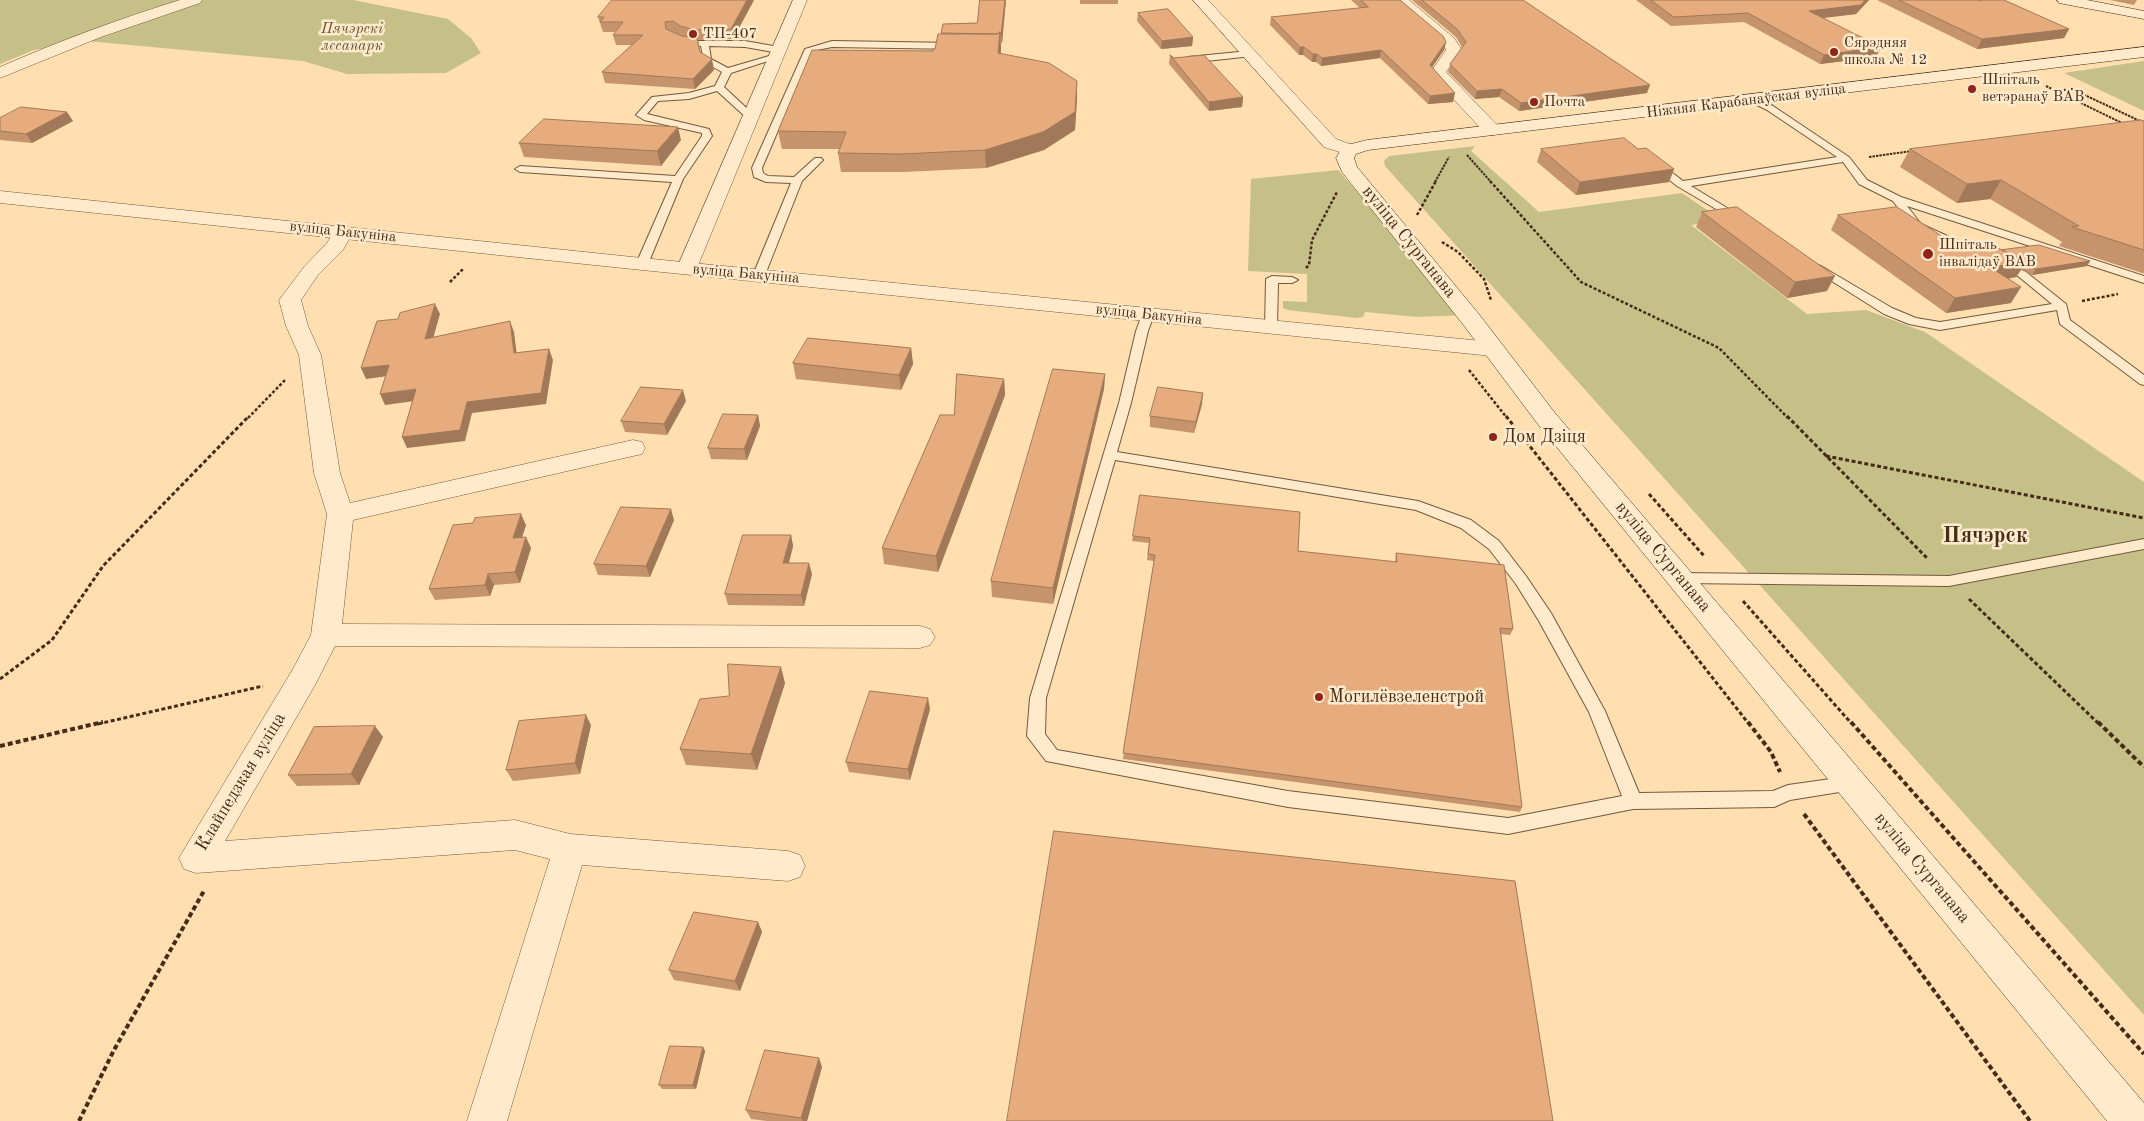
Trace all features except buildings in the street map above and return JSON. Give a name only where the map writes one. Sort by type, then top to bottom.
[{"type":"street","points":[[0,73],[46,51],[133,19],[195,0]]},
{"type":"street","points":[[687,268],[800,0]]},
{"type":"street","name":"вуліца Сурганава","points":[[1200,0],[1330,143],[1348,159],[1546,418],[2133,1121]]},
{"type":"street","points":[[1400,0],[1449,41],[1454,50],[1438,73],[1492,130]]},
{"type":"street","points":[[2064,0],[2144,16]]},
{"type":"street","name":"Ніжняя Карабанаўская вуліца","points":[[1348,159],[1367,145],[2144,52]]},
{"type":"street","name":"вуліца Бакуніна","points":[[0,197],[642,264],[1492,349]]},
{"type":"street","name":"Клайпедзкая вуліца","points":[[343,232],[336,246],[311,271],[290,300],[297,326],[310,355],[327,473],[340,514],[326,635],[304,677],[196,858],[515,835],[570,849],[788,866]]},
{"type":"street","points":[[340,514],[633,448]]},
{"type":"street","points":[[326,635],[920,637]]},
{"type":"street","points":[[487,1121],[570,849]]},
{"type":"lane","points":[[687,41],[704,45],[746,44],[778,53]]},
{"type":"lane","points":[[796,180],[766,179],[758,175],[757,168],[810,49],[832,44],[969,46]]},
{"type":"lane","points":[[704,45],[707,60],[726,71]]},
{"type":"lane","points":[[719,88],[726,71],[778,53]]},
{"type":"lane","points":[[1183,61],[1249,54]]},
{"type":"lane","points":[[719,88],[751,117]]},
{"type":"lane","points":[[642,264],[678,179],[707,136],[706,131],[641,115],[655,99],[689,96],[719,88]]},
{"type":"lane","points":[[1754,100],[1770,108],[1846,159],[1863,182],[1897,199],[2144,280]]},
{"type":"lane","points":[[1646,157],[1681,184],[1747,224]]},
{"type":"lane","points":[[1681,184],[1846,159]]},
{"type":"lane","points":[[759,275],[796,180],[818,160]]},
{"type":"lane","points":[[520,169],[678,179]]},
{"type":"lane","points":[[1897,199],[1917,226],[1967,249],[1990,257],[2022,274],[2062,306],[2064,321],[2144,381]]},
{"type":"lane","points":[[1805,260],[1888,311],[1913,321],[1940,326],[2062,306]]},
{"type":"lane","points":[[1271,327],[1272,279],[1292,280]]},
{"type":"lane","points":[[1148,315],[1142,331],[1131,380],[1110,455],[1038,698],[1036,736],[1052,756],[1288,799],[1508,826],[1633,801],[1774,798],[1788,793],[1852,784]]},
{"type":"lane","points":[[1110,455],[1418,506],[1466,524],[1494,545],[1545,617],[1597,711],[1633,801]]},
{"type":"lane","points":[[1681,578],[1949,581],[2144,544]]},
{"type":"path","points":[[2039,82],[2131,128]]},
{"type":"path","points":[[2056,91],[2072,89],[2143,122]]},
{"type":"path","points":[[2133,123],[2143,122]]},
{"type":"path","points":[[2114,126],[2124,124]]},
{"type":"path","points":[[1463,151],[1581,282],[1719,348],[1949,581],[2144,767]]},
{"type":"path","points":[[1846,159],[1913,151]]},
{"type":"path","points":[[1414,220],[1452,152]]},
{"type":"path","points":[[1292,280],[1309,265],[1312,240],[1348,159]]},
{"type":"path","points":[[1442,242],[1458,252],[1484,279],[1492,304]]},
{"type":"path","points":[[450,282],[464,268]]},
{"type":"path","points":[[2062,306],[2126,292]]},
{"type":"path","points":[[0,679],[52,640],[104,566],[310,355]]},
{"type":"path","points":[[1465,366],[1772,752],[1788,793],[2030,1121]]},
{"type":"path","points":[[1825,456],[2144,518]]},
{"type":"path","points":[[1643,486],[2144,1054]]},
{"type":"path","points":[[0,746],[304,677]]},
{"type":"path","points":[[79,1121],[114,1050],[223,857]]},
{"type":"green space","name":"Пячэрскі лесапарк","points":[[0,0],[353,0],[448,19],[471,38],[481,53],[446,73],[347,74],[303,61],[87,41],[34,50],[0,64]]},
{"type":"green space","points":[[2144,61],[2144,111],[2064,73]]},
{"type":"green space","points":[[1475,146],[1471,151],[1539,212],[1682,193],[1722,220],[1691,225],[1807,314],[1866,310],[1925,332],[2144,482],[2144,1015],[1385,166],[1384,161],[1389,156]]},
{"type":"green space","points":[[1338,170],[1465,315],[1417,317],[1365,312],[1363,317],[1356,318],[1288,310],[1283,308],[1283,301],[1307,302],[1307,274],[1248,271],[1251,179]]},
{"type":"place","name":"ТП-407","points":[[693,34]]},
{"type":"place","name":"Сярэдняя школа № 12","points":[[1834,52]]},
{"type":"place","name":"Шпіталь ветэранаў ВАВ","points":[[1972,89]]},
{"type":"place","name":"Почта","points":[[1534,102]]},
{"type":"place","name":"Шпіталь інвалідаў ВАВ","points":[[1928,254]]},
{"type":"place","name":"Дом Дзіця","points":[[1493,437]]},
{"type":"place","name":"Могилёвзеленстрой","points":[[1319,697]]},
{"type":"district","name":"Пячэрск","points":[[1985,536]]}]
